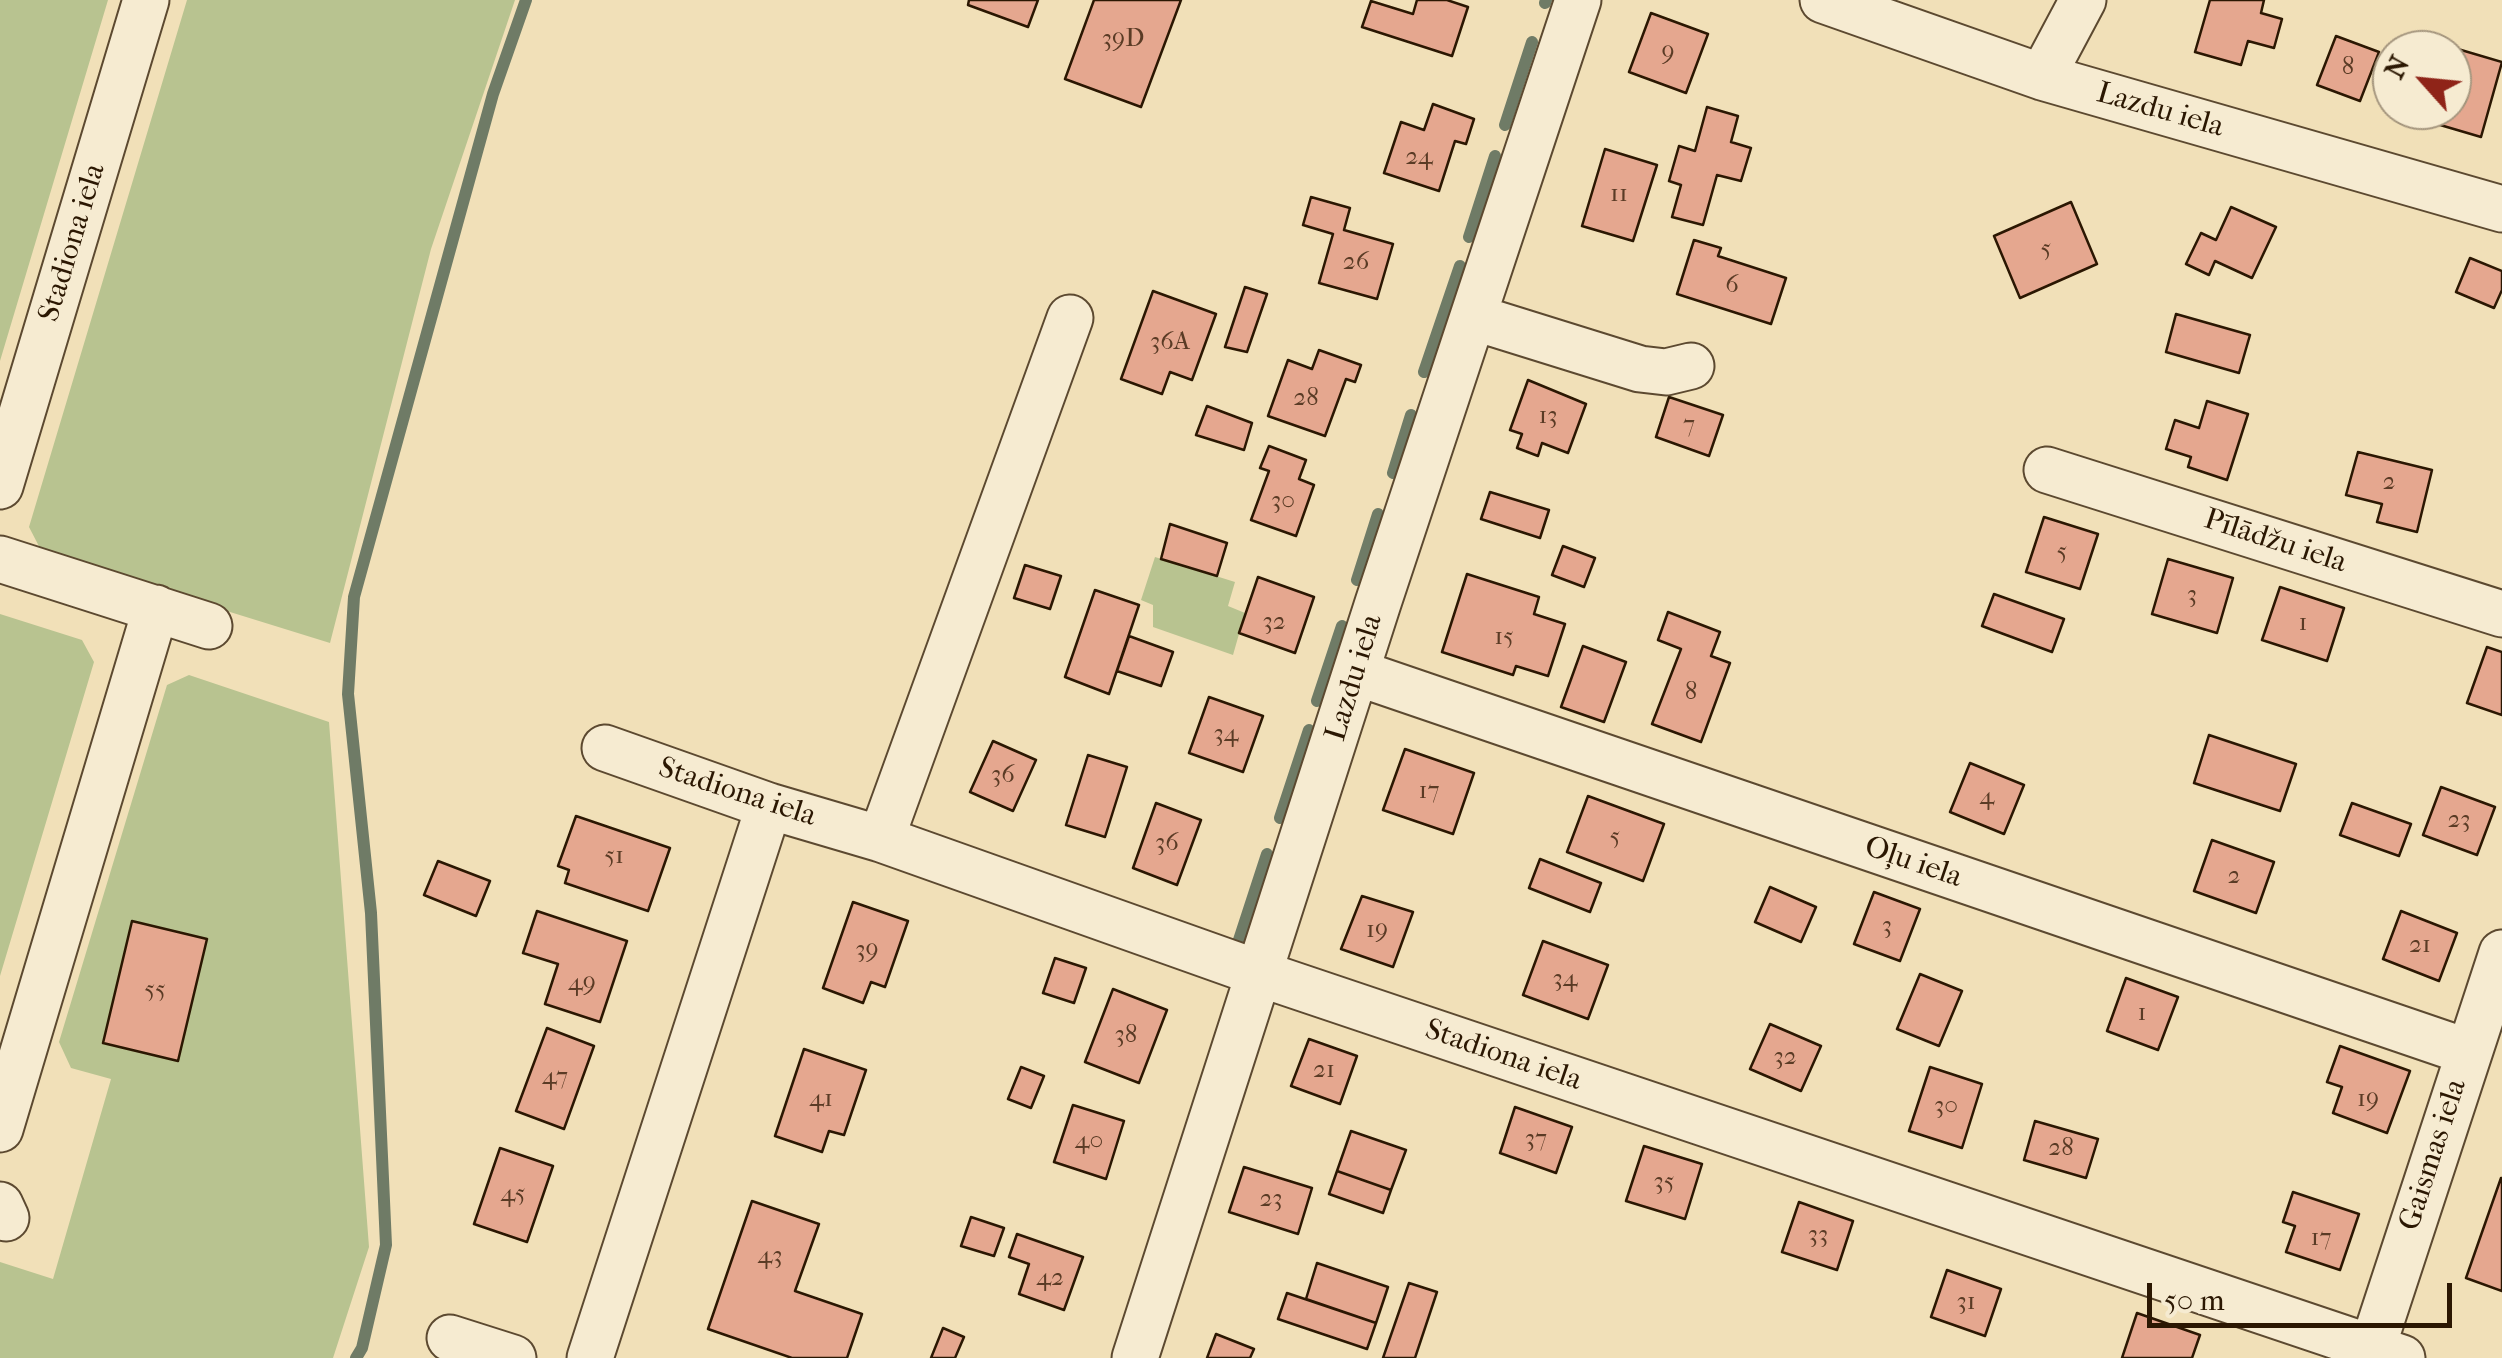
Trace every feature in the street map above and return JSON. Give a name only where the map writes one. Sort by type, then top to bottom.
[{"type":"street","name":"Stadiona iela","points":[[0,486],[146,0]]},
{"type":"street","name":"Lazdu iela","points":[[1135,1358],[1578,0]]},
{"type":"street","name":"Lazdu iela","points":[[1823,0],[2042,77],[2502,209]]},
{"type":"street","points":[[2042,77],[2082,0]]},
{"type":"street","points":[[881,839],[1070,318]]},
{"type":"street","points":[[1473,318],[1640,368],[1666,372],[1691,366]]},
{"type":"street","name":"Pīlādžu iela","points":[[2048,470],[2502,614]]},
{"type":"street","points":[[0,560],[210,626]]},
{"type":"street","points":[[0,1130],[156,608]]},
{"type":"street","name":"Oļu iela","points":[[1358,674],[2468,1052]]},
{"type":"street","name":"Stadiona iela","points":[[606,748],[2381,1355]]},
{"type":"street","points":[[590,1358],[769,806]]},
{"type":"street","name":"Gaismas iela","points":[[2381,1355],[2468,1052],[2502,953]]},
{"type":"street","points":[[450,1338],[514,1358]]},
{"type":"green space","points":[[0,0],[108,0],[0,361]]},
{"type":"green space","points":[[187,0],[515,0],[431,249],[330,643],[43,554],[29,527]]},
{"type":"green space","points":[[1155,557],[1235,582],[1228,606],[1245,613],[1233,655],[1153,627],[1153,605],[1141,600]]},
{"type":"green space","points":[[0,614],[82,640],[94,662],[0,976]]},
{"type":"green space","points":[[189,675],[329,722],[369,1247],[333,1358],[0,1358],[0,1262],[53,1279],[111,1079],[71,1068],[59,1042],[167,685]]},
{"type":"building","points":[[969,0],[1038,0],[1028,27],[968,5]]},
{"type":"building","points":[[1094,0],[1181,0],[1141,107],[1065,79]]},
{"type":"building","points":[[1417,0],[1447,0],[1468,7],[1452,56],[1362,27],[1371,1],[1413,14]]},
{"type":"building","points":[[2210,0],[2264,0],[2261,13],[2282,19],[2274,48],[2248,41],[2241,65],[2195,52]]},
{"type":"building","points":[[1651,13],[1708,34],[1686,93],[1629,72]]},
{"type":"building","points":[[2336,36],[2372,49],[2372,70],[2360,101],[2317,85]]},
{"type":"building","points":[[2472,53],[2502,62],[2481,137],[2457,130],[2472,130]]},
{"type":"building","points":[[1433,104],[1474,119],[1466,144],[1455,141],[1439,191],[1384,173],[1401,122],[1424,130]]},
{"type":"building","points":[[1707,107],[1738,116],[1731,142],[1751,148],[1741,181],[1717,175],[1703,225],[1672,217],[1681,185],[1669,181],[1679,146],[1695,151]]},
{"type":"building","points":[[1605,149],[1657,165],[1633,241],[1582,226]]},
{"type":"building","points":[[1311,197],[1350,208],[1344,230],[1393,244],[1377,299],[1319,283],[1333,234],[1303,225]]},
{"type":"building","points":[[2071,202],[2097,264],[2020,298],[1994,236]]},
{"type":"building","points":[[2231,207],[2276,227],[2252,278],[2215,261],[2209,275],[2186,264],[2201,233],[2216,240]]},
{"type":"building","points":[[1694,240],[1721,248],[1718,256],[1786,278],[1771,324],[1677,294]]},
{"type":"building","points":[[2470,258],[2502,271],[2502,290],[2494,308],[2456,292]]},
{"type":"building","points":[[1245,287],[1267,294],[1247,352],[1225,347]]},
{"type":"building","points":[[1153,291],[1216,314],[1192,380],[1170,372],[1162,394],[1121,379]]},
{"type":"building","points":[[2176,314],[2250,335],[2239,373],[2166,352]]},
{"type":"building","points":[[1319,350],[1361,365],[1355,382],[1346,379],[1325,436],[1268,416],[1288,360],[1312,369]]},
{"type":"building","points":[[1528,380],[1586,404],[1568,453],[1542,443],[1538,456],[1517,448],[1522,434],[1510,430]]},
{"type":"building","points":[[1669,397],[1723,415],[1709,456],[1656,437]]},
{"type":"building","points":[[2207,401],[2248,414],[2227,480],[2188,467],[2191,457],[2166,449],[2175,420],[2199,428]]},
{"type":"building","points":[[1207,406],[1252,423],[1244,450],[1196,435]]},
{"type":"building","points":[[1269,446],[1306,460],[1299,479],[1314,485],[1296,536],[1251,520],[1269,471],[1260,468]]},
{"type":"building","points":[[2358,452],[2432,470],[2417,532],[2377,522],[2382,504],[2346,495]]},
{"type":"building","points":[[1490,492],[1549,510],[1540,538],[1481,519]]},
{"type":"building","points":[[2044,517],[2098,534],[2080,589],[2026,572]]},
{"type":"building","points":[[1170,524],[1227,543],[1217,576],[1161,559]]},
{"type":"building","points":[[1563,546],[1595,558],[1584,587],[1552,575]]},
{"type":"building","points":[[2168,559],[2233,578],[2217,633],[2152,614]]},
{"type":"building","points":[[1025,565],[1061,576],[1050,609],[1014,598]]},
{"type":"building","points":[[1467,574],[1539,597],[1534,614],[1565,624],[1548,676],[1516,666],[1513,675],[1442,652]]},
{"type":"building","points":[[1258,577],[1314,597],[1295,653],[1239,633]]},
{"type":"building","points":[[2280,587],[2344,608],[2327,661],[2262,640]]},
{"type":"building","points":[[1095,590],[1139,605],[1109,694],[1065,677]]},
{"type":"building","points":[[1994,594],[2064,619],[2052,652],[1982,626]]},
{"type":"building","points":[[1668,612],[1720,632],[1711,656],[1730,663],[1701,742],[1652,724],[1681,649],[1658,640]]},
{"type":"building","points":[[1129,636],[1173,652],[1161,686],[1117,671]]},
{"type":"building","points":[[1583,646],[1626,662],[1604,722],[1561,707]]},
{"type":"building","points":[[2487,647],[2502,652],[2502,715],[2467,703]]},
{"type":"building","points":[[1209,697],[1263,716],[1243,772],[1189,753]]},
{"type":"building","points":[[2209,735],[2296,764],[2280,811],[2194,783]]},
{"type":"building","points":[[993,741],[1036,760],[1013,811],[970,792]]},
{"type":"building","points":[[1405,749],[1474,773],[1453,834],[1383,810]]},
{"type":"building","points":[[1088,755],[1127,767],[1105,837],[1066,825]]},
{"type":"building","points":[[1970,763],[2024,785],[2004,834],[1950,812]]},
{"type":"building","points":[[2441,787],[2495,807],[2477,855],[2423,835]]},
{"type":"building","points":[[1588,796],[1664,824],[1643,881],[1567,852]]},
{"type":"building","points":[[1156,803],[1201,820],[1177,885],[1133,868]]},
{"type":"building","points":[[2352,803],[2411,824],[2399,856],[2340,835]]},
{"type":"building","points":[[576,816],[670,848],[648,911],[565,883],[569,870],[558,866]]},
{"type":"building","points":[[2212,840],[2274,862],[2256,913],[2194,891]]},
{"type":"building","points":[[1540,859],[1601,883],[1590,912],[1529,888]]},
{"type":"building","points":[[438,861],[490,881],[476,916],[424,895]]},
{"type":"building","points":[[1770,887],[1816,907],[1801,942],[1755,922]]},
{"type":"building","points":[[1874,892],[1920,909],[1900,961],[1854,944]]},
{"type":"building","points":[[1362,896],[1413,912],[1393,967],[1341,949]]},
{"type":"building","points":[[853,902],[908,921],[885,987],[871,982],[863,1003],[823,988]]},
{"type":"building","points":[[537,911],[627,941],[600,1022],[545,1004],[558,964],[523,953]]},
{"type":"building","points":[[2401,911],[2457,933],[2439,981],[2383,959]]},
{"type":"building","points":[[132,921],[207,939],[178,1061],[103,1043]]},
{"type":"building","points":[[1543,941],[1608,965],[1588,1019],[1523,995]]},
{"type":"building","points":[[1055,958],[1086,968],[1074,1003],[1043,993]]},
{"type":"building","points":[[1920,974],[1962,991],[1939,1046],[1897,1029]]},
{"type":"building","points":[[2126,978],[2178,997],[2158,1050],[2107,1031]]},
{"type":"building","points":[[1113,989],[1167,1010],[1139,1083],[1085,1062]]},
{"type":"building","points":[[1770,1024],[1821,1046],[1801,1091],[1750,1069]]},
{"type":"building","points":[[547,1028],[594,1046],[564,1129],[516,1111]]},
{"type":"building","points":[[1309,1039],[1357,1056],[1340,1104],[1291,1086]]},
{"type":"building","points":[[2340,1046],[2410,1071],[2387,1133],[2333,1113],[2342,1087],[2327,1082]]},
{"type":"building","points":[[804,1049],[866,1070],[844,1135],[829,1131],[822,1152],[775,1136]]},
{"type":"building","points":[[1021,1067],[1044,1076],[1031,1108],[1008,1099]]},
{"type":"building","points":[[1930,1067],[1982,1084],[1962,1148],[1909,1131]]},
{"type":"building","points":[[1073,1105],[1124,1121],[1106,1179],[1054,1162]]},
{"type":"building","points":[[1515,1107],[1572,1127],[1556,1173],[1500,1153]]},
{"type":"building","points":[[2035,1121],[2098,1139],[2086,1178],[2024,1160]]},
{"type":"building","points":[[1351,1131],[1406,1150],[1391,1190],[1337,1171]]},
{"type":"building","points":[[1644,1146],[1702,1164],[1685,1219],[1626,1201]]},
{"type":"building","points":[[500,1148],[553,1166],[527,1242],[474,1224]]},
{"type":"building","points":[[1244,1167],[1312,1188],[1298,1234],[1229,1212]]},
{"type":"building","points":[[1337,1171],[1391,1190],[1383,1213],[1329,1194]]},
{"type":"building","points":[[2502,1178],[2502,1291],[2466,1278]]},
{"type":"building","points":[[2293,1192],[2359,1214],[2340,1270],[2286,1252],[2295,1226],[2283,1222]]},
{"type":"building","points":[[752,1201],[819,1224],[795,1291],[862,1314],[847,1358],[792,1358],[708,1329]]},
{"type":"building","points":[[1799,1202],[1853,1221],[1837,1270],[1782,1252]]},
{"type":"building","points":[[971,1217],[1004,1228],[994,1256],[961,1246]]},
{"type":"building","points":[[1017,1234],[1083,1257],[1064,1310],[1019,1294],[1029,1264],[1009,1257]]},
{"type":"building","points":[[1317,1263],[1388,1287],[1376,1323],[1306,1299]]},
{"type":"building","points":[[1947,1270],[2001,1289],[1985,1336],[1931,1317]]},
{"type":"building","points":[[1409,1283],[1437,1292],[1415,1358],[1383,1358]]},
{"type":"building","points":[[1287,1293],[1376,1323],[1367,1349],[1278,1319]]},
{"type":"building","points":[[2137,1313],[2200,1335],[2192,1358],[2122,1358]]},
{"type":"building","points":[[943,1328],[964,1337],[955,1358],[931,1358]]},
{"type":"building","points":[[1216,1334],[1254,1349],[1250,1358],[1207,1358]]},
{"type":"waterway","points":[[356,1358],[362,1348],[386,1245],[371,913],[348,694],[354,597],[493,94],[526,0]]},
{"type":"waterway","points":[[1505,125],[1532,42]]},
{"type":"waterway","points":[[1469,237],[1495,156]]},
{"type":"waterway","points":[[1424,372],[1460,266]]},
{"type":"waterway","points":[[1393,473],[1411,415]]},
{"type":"waterway","points":[[1357,580],[1378,514]]},
{"type":"waterway","points":[[1317,701],[1342,626]]},
{"type":"waterway","points":[[1280,818],[1309,730]]},
{"type":"waterway","points":[[1226,943],[1237,946],[1267,854]]}]
